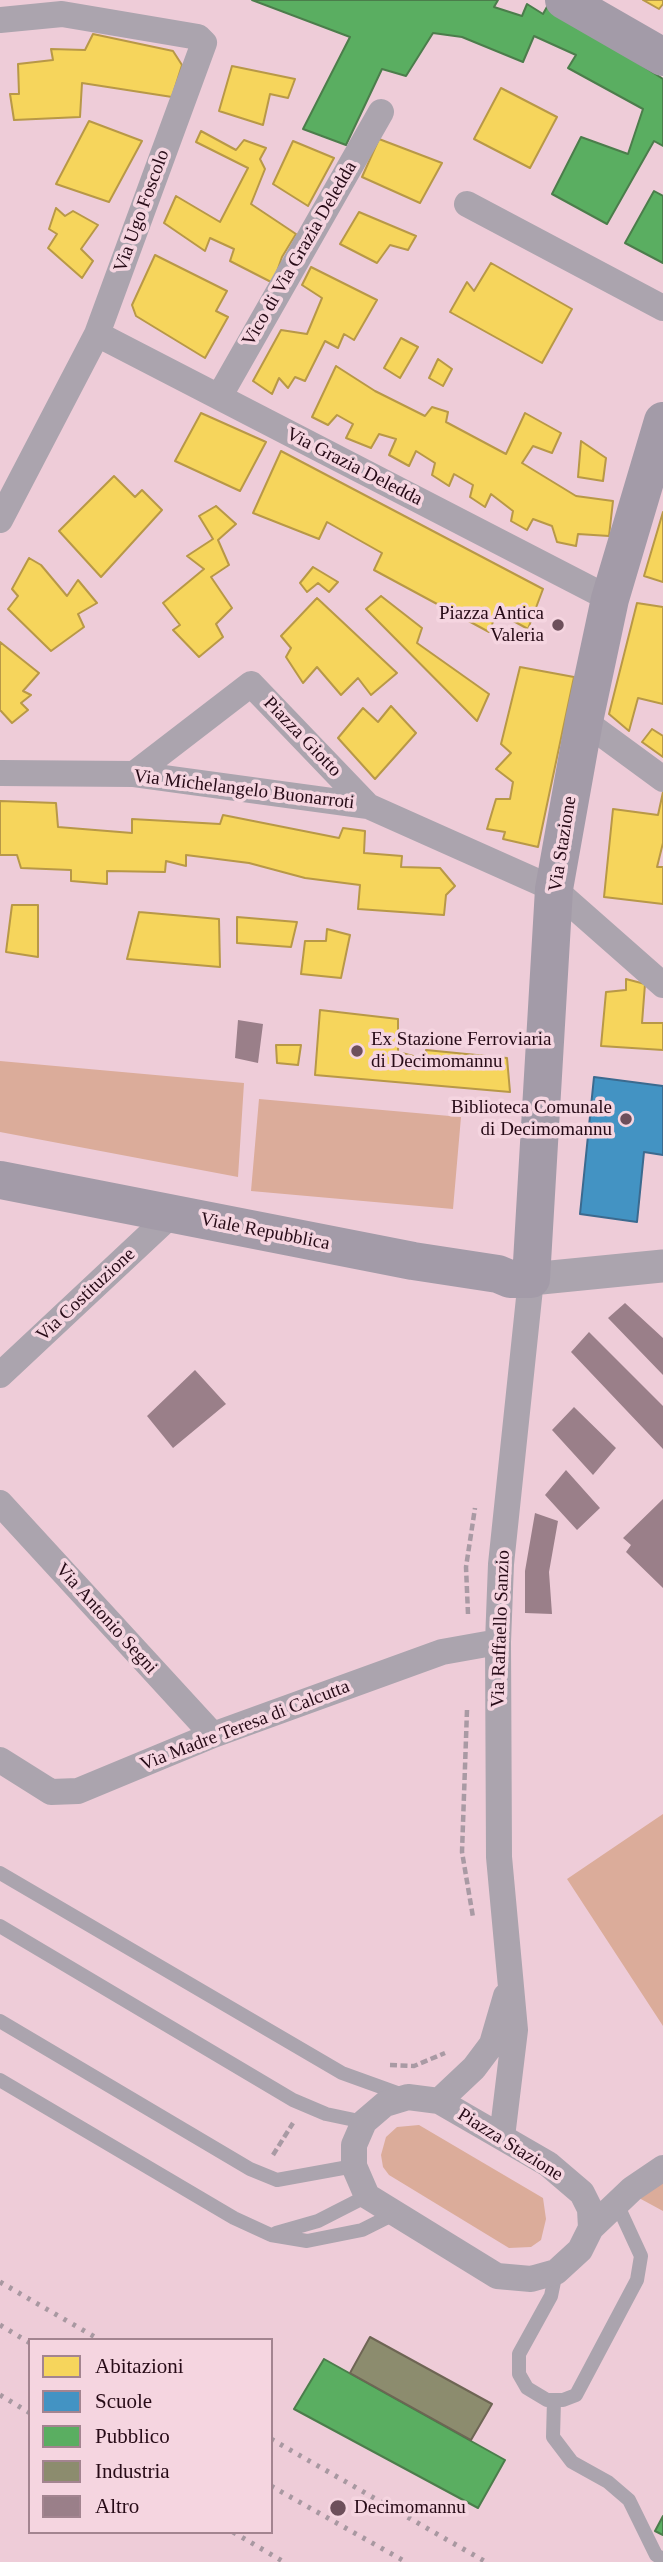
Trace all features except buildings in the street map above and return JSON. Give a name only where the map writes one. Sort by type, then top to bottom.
[{"type":"main road","points":[[564,0],[663,57]]},
{"type":"main road","name":"Via Stazione","points":[[531,1279],[554,888],[584,721],[610,599],[654,481],[663,421]]},
{"type":"main road","name":"Viale Repubblica","points":[[0,1180],[413,1261],[498,1274],[510,1279],[531,1279]]},
{"type":"street","points":[[0,20],[63,7]]},
{"type":"street","name":"Via Ugo Foscolo","points":[[0,520],[97,334],[204,43],[198,37],[63,7]]},
{"type":"street","name":"Vico di Via Grazia Deledda","points":[[219,397],[381,112]]},
{"type":"street","points":[[467,204],[663,308]]},
{"type":"street","name":"Via Grazia Deledda","points":[[97,334],[610,599]]},
{"type":"street","name":"Piazza Giotto","points":[[134,774],[251,684],[368,806]]},
{"type":"street","points":[[584,721],[663,779]]},
{"type":"street","name":"Via Michelangelo Buonarroti","points":[[0,774],[134,774],[368,806],[554,888],[663,985]]},
{"type":"street","name":"Via Costituzione","points":[[0,1376],[172,1214]]},
{"type":"street","points":[[531,1279],[663,1266]]},
{"type":"street","name":"Via Raffaello Sanzio","points":[[502,2137],[515,2029],[499,1857],[498,1642],[501,1564],[531,1279]]},
{"type":"street","name":"Via Antonio Segni","points":[[0,1503],[213,1735]]},
{"type":"street","name":"Via Madre Teresa di Calcutta","points":[[0,1760],[51,1792],[78,1791],[213,1735],[442,1652],[498,1642]]},
{"type":"street","name":"Via Raffaello Sanzio","points":[[439,2101],[474,2068],[492,2043],[510,1981]]},
{"type":"street","points":[[408,2097],[385,2104],[365,2122],[354,2145],[354,2166],[367,2196],[497,2276],[531,2279],[556,2272],[580,2250],[590,2228],[663,2168]]},
{"type":"street","name":"Piazza Stazione","points":[[408,2097],[439,2101],[548,2164],[582,2193],[590,2209],[590,2228]]},
{"type":"lane","points":[[0,1873],[342,2073],[408,2097]]},
{"type":"lane","points":[[0,1926],[305,2105],[326,2114],[365,2122]]},
{"type":"lane","points":[[0,2021],[276,2180],[354,2166]]},
{"type":"lane","points":[[0,2080],[234,2218],[271,2235],[307,2241],[362,2230],[394,2214]]},
{"type":"lane","points":[[271,2235],[317,2221],[367,2196]]},
{"type":"lane","points":[[556,2272],[551,2296],[519,2354],[519,2374],[527,2388],[547,2400],[576,2395],[638,2280],[641,2256],[617,2204]]},
{"type":"lane","points":[[554,2400],[553,2437],[572,2462],[608,2482],[629,2500],[656,2555],[663,2559]]},
{"type":"path","points":[[469,1648],[466,1567],[476,1502]]},
{"type":"path","points":[[467,1702],[462,1852],[474,1926]]},
{"type":"path","points":[[342,2073],[350,2061],[414,2066],[452,2051]]},
{"type":"path","points":[[262,2173],[305,2105]]},
{"type":"shaded area","points":[[0,1061],[244,1083],[238,1177],[0,1132]]},
{"type":"shaded area","points":[[259,1099],[461,1117],[453,1209],[251,1191]]},
{"type":"shaded area","points":[[663,1814],[663,2026],[567,1879]]},
{"type":"shaded area","points":[[419,2125],[543,2198],[546,2219],[541,2240],[531,2247],[509,2248],[389,2175],[383,2167],[381,2155],[386,2137],[397,2127]]},
{"type":"shaded area","points":[[663,2183],[663,2211],[639,2198]]},
{"type":"railway","points":[[0,2282],[97,2338]]},
{"type":"railway","points":[[0,2325],[28,2342]]},
{"type":"railway","points":[[0,2395],[28,2412]]},
{"type":"railway","points":[[273,2440],[486,2562]]},
{"type":"railway","points":[[273,2487],[406,2562]]},
{"type":"railway","points":[[236,2534],[284,2562]]},
{"type":"place","name":"Piazza Antica Valeria","points":[[558,625]]},
{"type":"place","name":"Ex Stazione Ferroviaria di Decimomannu","points":[[357,1051]]},
{"type":"place","name":"Biblioteca Comunale di Decimomannu","points":[[626,1119]]},
{"type":"place","name":"Decimomannu","points":[[338,2508]]}]
